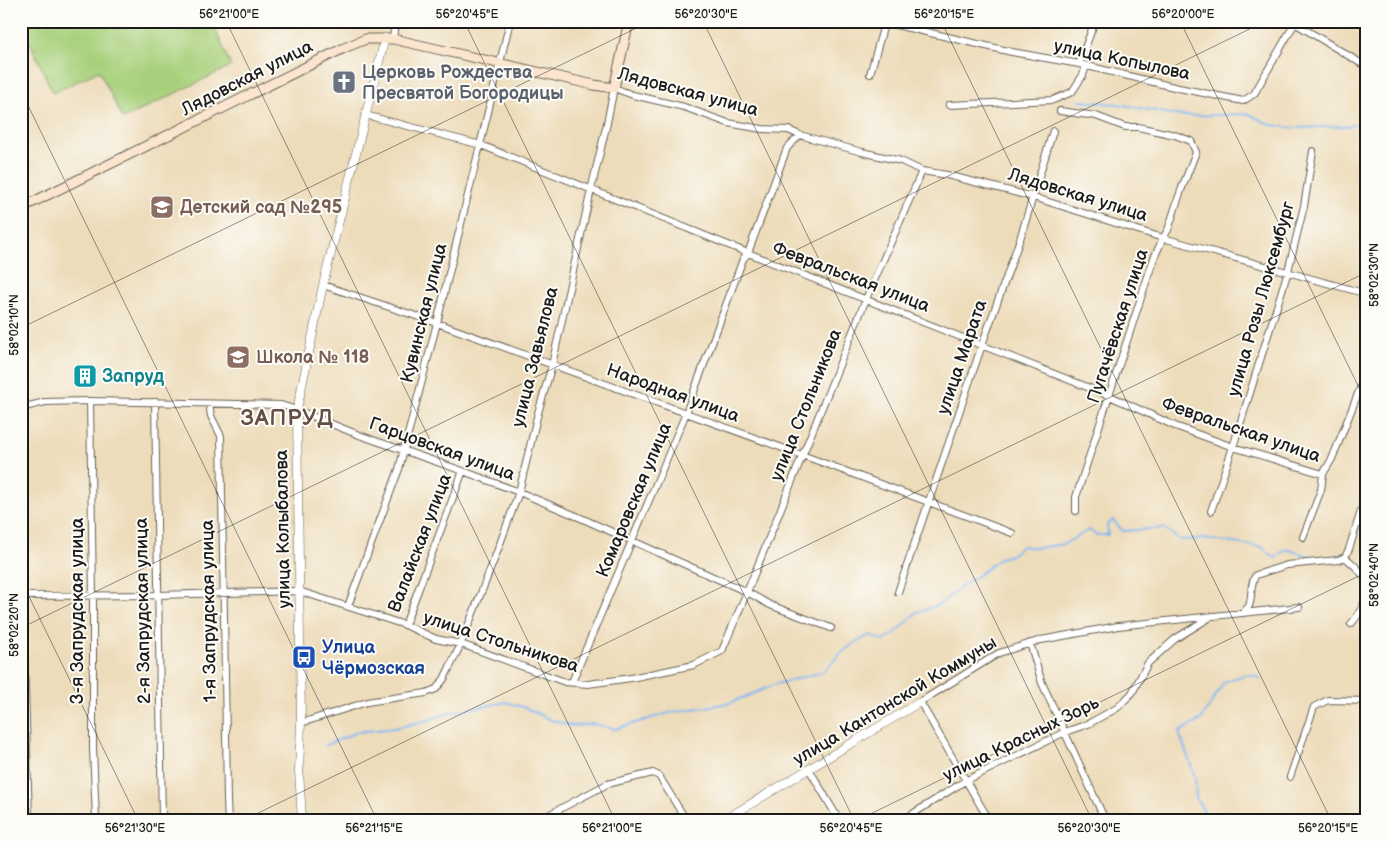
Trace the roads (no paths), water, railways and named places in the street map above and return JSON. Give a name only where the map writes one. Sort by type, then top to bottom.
[{"type":"main road","name":"улица Завьялова","points":[[614,88],[629,21]]},
{"type":"main road","name":"Лядовская улица","points":[[21,208],[344,48],[366,39],[389,39],[614,88]]},
{"type":"street","name":"улица Колыбалова","points":[[302,820],[299,772],[301,723],[297,410],[323,285],[365,115],[396,21]]},
{"type":"street","name":"Кувинская улица","points":[[348,606],[399,469],[437,323],[510,21]]},
{"type":"street","points":[[949,105],[1053,100],[1072,92],[1083,75],[1083,65],[1095,21]]},
{"type":"street","points":[[870,74],[883,22]]},
{"type":"street","name":"улица Копылова","points":[[883,22],[1012,52],[1083,65],[1174,88],[1243,101],[1254,94],[1294,22]]},
{"type":"street","points":[[1294,22],[1367,67]]},
{"type":"street","name":"Лядовская улица","points":[[614,88],[633,95],[684,107],[728,122],[762,129],[788,130],[800,135],[901,161],[922,171],[947,175],[1033,197],[1163,238],[1367,294]]},
{"type":"street","name":"улица Завьялова","points":[[301,723],[367,702],[426,693],[436,689],[444,679],[461,644],[519,492],[552,365],[614,88]]},
{"type":"street","name":"Пугачёвская улица","points":[[1060,111],[1096,116],[1124,126],[1175,135],[1191,141],[1196,152],[1168,230],[1154,258],[1076,497],[1076,511]]},
{"type":"street","name":"Февральская улица","points":[[365,115],[481,144],[748,253],[1110,396],[1175,426],[1233,447],[1323,474]]},
{"type":"street","name":"улица Марата","points":[[898,592],[1020,239],[1053,131]]},
{"type":"street","name":"Комаровская улица","points":[[572,682],[686,414],[742,259],[748,253],[787,148],[800,135]]},
{"type":"street","name":"улица Розы Люксембург","points":[[1212,511],[1288,271],[1304,206],[1313,151]]},
{"type":"street","name":"улица Стольникова","points":[[22,596],[223,594],[299,591],[348,606],[436,639],[461,644],[565,682],[588,684],[631,678],[694,665],[722,652],[866,299],[922,171]]},
{"type":"street","name":"Народная улица","points":[[323,285],[437,323],[1012,532]]},
{"type":"street","points":[[1303,537],[1321,490],[1323,474],[1332,458],[1367,371]]},
{"type":"street","name":"Гарцовская улица","points":[[21,408],[45,402],[90,401],[281,405],[519,492],[747,592],[770,605],[831,628]]},
{"type":"street","name":"3-я Запрудская улица","points":[[90,401],[93,748],[96,820]]},
{"type":"street","name":"2-я Запрудская улица","points":[[155,402],[162,820]]},
{"type":"street","name":"1-я Запрудская улица","points":[[209,404],[211,416],[221,436],[228,820]]},
{"type":"street","points":[[21,463],[21,532]]},
{"type":"street","name":"Валайская улица","points":[[405,626],[463,471]]},
{"type":"street","points":[[1243,613],[1249,605],[1253,578],[1256,575],[1287,565],[1338,560],[1345,557],[1367,492]]},
{"type":"street","points":[[1345,557],[1367,580]]},
{"type":"street","points":[[21,559],[29,820]]},
{"type":"street","points":[[1351,624],[1357,618],[1367,596]]},
{"type":"street","name":"улица Кантонской Коммуны","points":[[724,820],[999,654],[1041,640],[1118,626],[1298,607]]},
{"type":"street","name":"улица Красных Зорь","points":[[903,820],[965,781],[1064,732],[1088,724],[1117,708],[1132,693],[1148,663],[1175,640],[1210,617]]},
{"type":"street","points":[[1030,643],[1042,683],[1105,820]]},
{"type":"street","points":[[1290,777],[1314,707],[1328,700],[1367,701]]},
{"type":"street","points":[[920,702],[989,820]]},
{"type":"street","points":[[808,769],[839,820]]},
{"type":"street","points":[[539,820],[607,784],[653,773],[659,776],[686,820]]},
{"type":"waterway","points":[[1081,101],[1118,104],[1182,116],[1249,114],[1271,125],[1295,128],[1348,126],[1367,122]]},
{"type":"waterway","points":[[1364,510],[1367,505]]},
{"type":"waterway","points":[[326,745],[357,732],[395,728],[449,713],[506,702],[526,708],[551,720],[572,726],[594,724],[615,729],[669,713],[730,703],[776,684],[823,672],[840,654],[854,643],[871,635],[884,641],[900,629],[917,612],[939,605],[1000,558],[1011,555],[1022,546],[1036,548],[1064,544],[1089,530],[1096,535],[1108,535],[1107,525],[1113,520],[1123,531],[1164,528],[1180,540],[1205,539],[1262,547],[1275,558],[1286,549],[1308,556],[1325,558]]},
{"type":"waterway","points":[[1355,539],[1361,520]]},
{"type":"waterway","points":[[1335,557],[1344,554]]},
{"type":"waterway","points":[[1209,820],[1196,798],[1195,777],[1179,732],[1201,720],[1224,682],[1247,674],[1260,678]]},
{"type":"place","name":"Церковь Рождества Пресвятой Богородицы","points":[[344,82]]},
{"type":"place","name":"Детский сад №295","points":[[162,207]]},
{"type":"place","name":"Школа № 118","points":[[238,357]]},
{"type":"place","name":"Запруд","points":[[85,376]]},
{"type":"place","name":"Улица Чёрмозская","points":[[304,657]]},
{"type":"district","name":"ЗАПРУД","points":[[287,418]]}]
